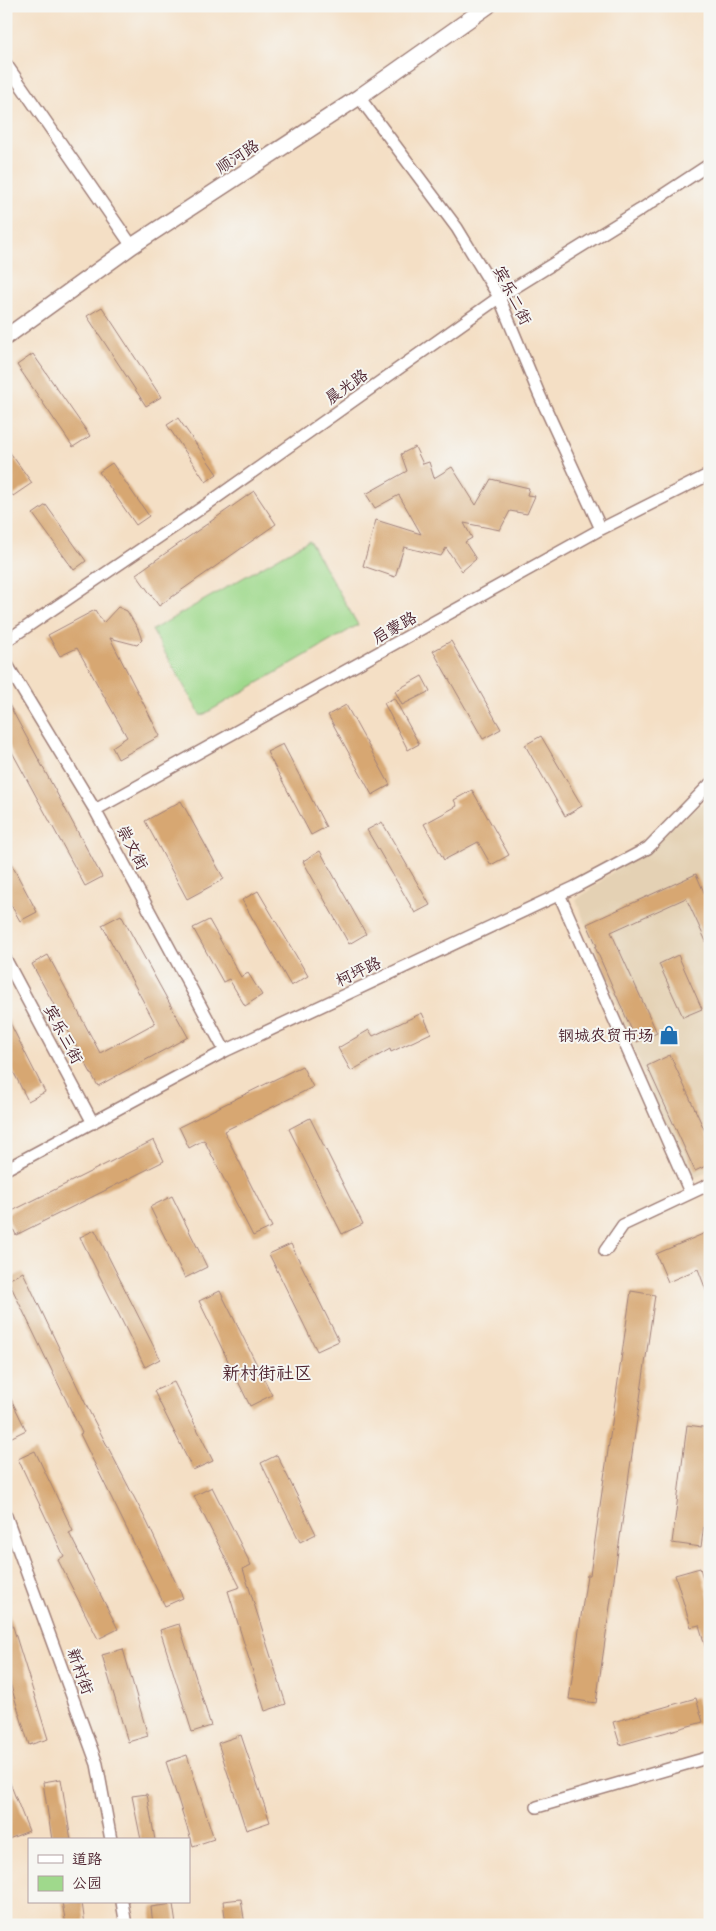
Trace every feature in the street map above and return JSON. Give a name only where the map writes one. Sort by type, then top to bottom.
[{"type":"street","name":"顺河路","points":[[6,337],[132,246],[359,97],[488,6]]},
{"type":"street","points":[[6,64],[132,246]]},
{"type":"street","name":"宾乐二街","points":[[359,97],[456,228],[499,297],[539,394],[600,529]]},
{"type":"street","name":"晨光路","points":[[6,641],[36,623],[198,511],[499,297],[640,210],[710,164]]},
{"type":"street","name":"启蒙路","points":[[95,810],[600,529],[710,474]]},
{"type":"street","name":"崇文街","points":[[6,663],[95,810],[225,1051]]},
{"type":"street","name":"柯坪路","points":[[6,1169],[225,1051],[559,894],[648,848],[710,784]]},
{"type":"street","points":[[559,894],[690,1192]]},
{"type":"street","name":"宾乐三街","points":[[6,960],[93,1122]]},
{"type":"street","points":[[605,1251],[623,1225],[710,1184]]},
{"type":"street","name":"新村街","points":[[6,1516],[97,1764],[111,1838]]},
{"type":"street","points":[[537,1806],[710,1757]]},
{"type":"street","points":[[122,1904],[126,1925]]},
{"type":"shaded area","name":"钢城农贸市场","points":[[710,798],[710,1171],[686,1181],[576,900]]},
{"type":"green space","points":[[309,540],[358,625],[201,716],[152,630]]},
{"type":"building","points":[[102,307],[161,397],[146,406],[87,316]]},
{"type":"building","points":[[33,354],[90,436],[73,447],[17,365]]},
{"type":"building","points":[[178,418],[217,474],[206,482],[167,425]]},
{"type":"building","points":[[6,447],[32,483],[13,496],[6,486]]},
{"type":"building","points":[[415,447],[423,464],[429,462],[434,478],[452,467],[476,505],[491,479],[529,488],[527,495],[535,496],[527,514],[510,511],[500,530],[464,523],[472,538],[465,542],[476,559],[462,571],[446,548],[441,556],[404,547],[395,577],[363,566],[376,520],[421,534],[399,495],[375,508],[366,494],[407,471],[401,454]]},
{"type":"building","points":[[112,463],[149,516],[136,525],[99,472]]},
{"type":"building","points":[[254,491],[276,524],[159,606],[136,574]]},
{"type":"building","points":[[46,505],[86,561],[74,570],[33,514]]},
{"type":"building","points":[[118,607],[127,611],[138,629],[142,640],[137,645],[110,638],[160,736],[118,759],[112,747],[127,737],[77,648],[60,656],[48,635],[95,610],[103,623]]},
{"type":"building","points":[[451,641],[501,729],[483,739],[433,651]]},
{"type":"building","points":[[422,676],[430,691],[402,705],[395,691]]},
{"type":"building","points":[[394,698],[419,744],[408,750],[384,703]]},
{"type":"building","points":[[6,699],[102,877],[85,886],[6,741]]},
{"type":"building","points":[[346,705],[390,785],[372,795],[328,715]]},
{"type":"building","points":[[541,736],[582,806],[565,816],[525,745]]},
{"type":"building","points":[[283,744],[326,827],[311,835],[267,752]]},
{"type":"building","points":[[472,790],[509,855],[491,865],[478,842],[444,860],[424,824],[457,806],[454,800]]},
{"type":"building","points":[[181,801],[224,879],[187,899],[145,821]]},
{"type":"building","points":[[382,822],[430,905],[415,913],[367,830]]},
{"type":"building","points":[[320,851],[366,934],[349,944],[303,861]]},
{"type":"building","points":[[6,854],[37,912],[20,921],[6,896]]},
{"type":"building","points":[[696,874],[707,899],[710,897],[710,950],[686,898],[611,932],[657,1033],[637,1042],[595,947],[597,946],[587,924]]},
{"type":"building","points":[[258,891],[308,976],[291,986],[242,900]]},
{"type":"building","points":[[121,915],[188,1037],[98,1086],[32,964],[48,955],[100,1053],[155,1023],[102,925]]},
{"type":"building","points":[[209,920],[241,977],[248,973],[262,995],[245,1006],[229,979],[223,982],[193,928]]},
{"type":"building","points":[[678,955],[702,1009],[683,1017],[659,964]]},
{"type":"building","points":[[422,1013],[431,1033],[391,1052],[390,1049],[351,1071],[338,1048],[369,1030],[373,1036]]},
{"type":"building","points":[[6,1015],[45,1092],[28,1101],[6,1057]]},
{"type":"building","points":[[670,1055],[710,1142],[710,1164],[695,1171],[647,1066]]},
{"type":"building","points":[[302,1066],[313,1087],[224,1131],[272,1227],[253,1236],[204,1140],[189,1148],[179,1127]]},
{"type":"building","points":[[310,1118],[363,1224],[342,1234],[289,1129]]},
{"type":"building","points":[[154,1140],[164,1161],[16,1235],[6,1214]]},
{"type":"building","points":[[172,1196],[207,1267],[185,1278],[150,1207]]},
{"type":"building","points":[[95,1230],[160,1359],[145,1367],[80,1237]]},
{"type":"building","points":[[710,1231],[709,1298],[698,1269],[668,1282],[656,1254]]},
{"type":"building","points":[[291,1244],[339,1341],[317,1351],[269,1254]]},
{"type":"building","points":[[23,1272],[88,1409],[147,1522],[183,1598],[165,1606],[80,1434],[82,1433],[8,1280]]},
{"type":"building","points":[[220,1291],[272,1395],[250,1406],[199,1301]]},
{"type":"building","points":[[631,1291],[655,1295],[596,1703],[569,1699],[587,1575],[590,1575]]},
{"type":"building","points":[[174,1382],[213,1461],[193,1470],[154,1391]]},
{"type":"building","points":[[6,1389],[26,1430],[6,1440]]},
{"type":"building","points":[[687,1425],[710,1428],[710,1480],[701,1547],[672,1543]]},
{"type":"building","points":[[35,1451],[73,1531],[69,1533],[118,1629],[98,1639],[58,1560],[64,1556],[18,1459]]},
{"type":"building","points":[[277,1455],[316,1534],[300,1542],[261,1463]]},
{"type":"building","points":[[212,1487],[251,1565],[243,1569],[286,1704],[265,1711],[228,1591],[240,1587],[194,1496]]},
{"type":"building","points":[[700,1568],[710,1602],[710,1652],[707,1652],[699,1625],[691,1627],[675,1575]]},
{"type":"building","points":[[9,1614],[48,1739],[29,1745],[6,1670],[6,1615]]},
{"type":"building","points":[[179,1624],[211,1726],[192,1732],[160,1630]]},
{"type":"building","points":[[123,1649],[148,1736],[128,1742],[102,1655]]},
{"type":"building","points":[[696,1698],[703,1722],[620,1745],[613,1722]]},
{"type":"building","points":[[241,1735],[270,1822],[246,1830],[218,1743]]},
{"type":"building","points":[[187,1755],[214,1839],[193,1846],[166,1762]]},
{"type":"building","points":[[6,1773],[29,1831],[6,1840]]},
{"type":"building","points":[[61,1779],[71,1838],[52,1838],[43,1782]]},
{"type":"building","points":[[147,1794],[155,1838],[141,1838],[132,1796]]},
{"type":"building","points":[[241,1899],[245,1925],[226,1925],[223,1901]]},
{"type":"building","points":[[62,1904],[82,1904],[85,1925],[66,1925]]},
{"type":"building","points":[[173,1904],[176,1925],[153,1925],[151,1907]]},
{"type":"place","name":"钢城农贸市场","points":[[669,1035]]},
{"type":"district","name":"新村街社区","points":[[267,1373]]}]
